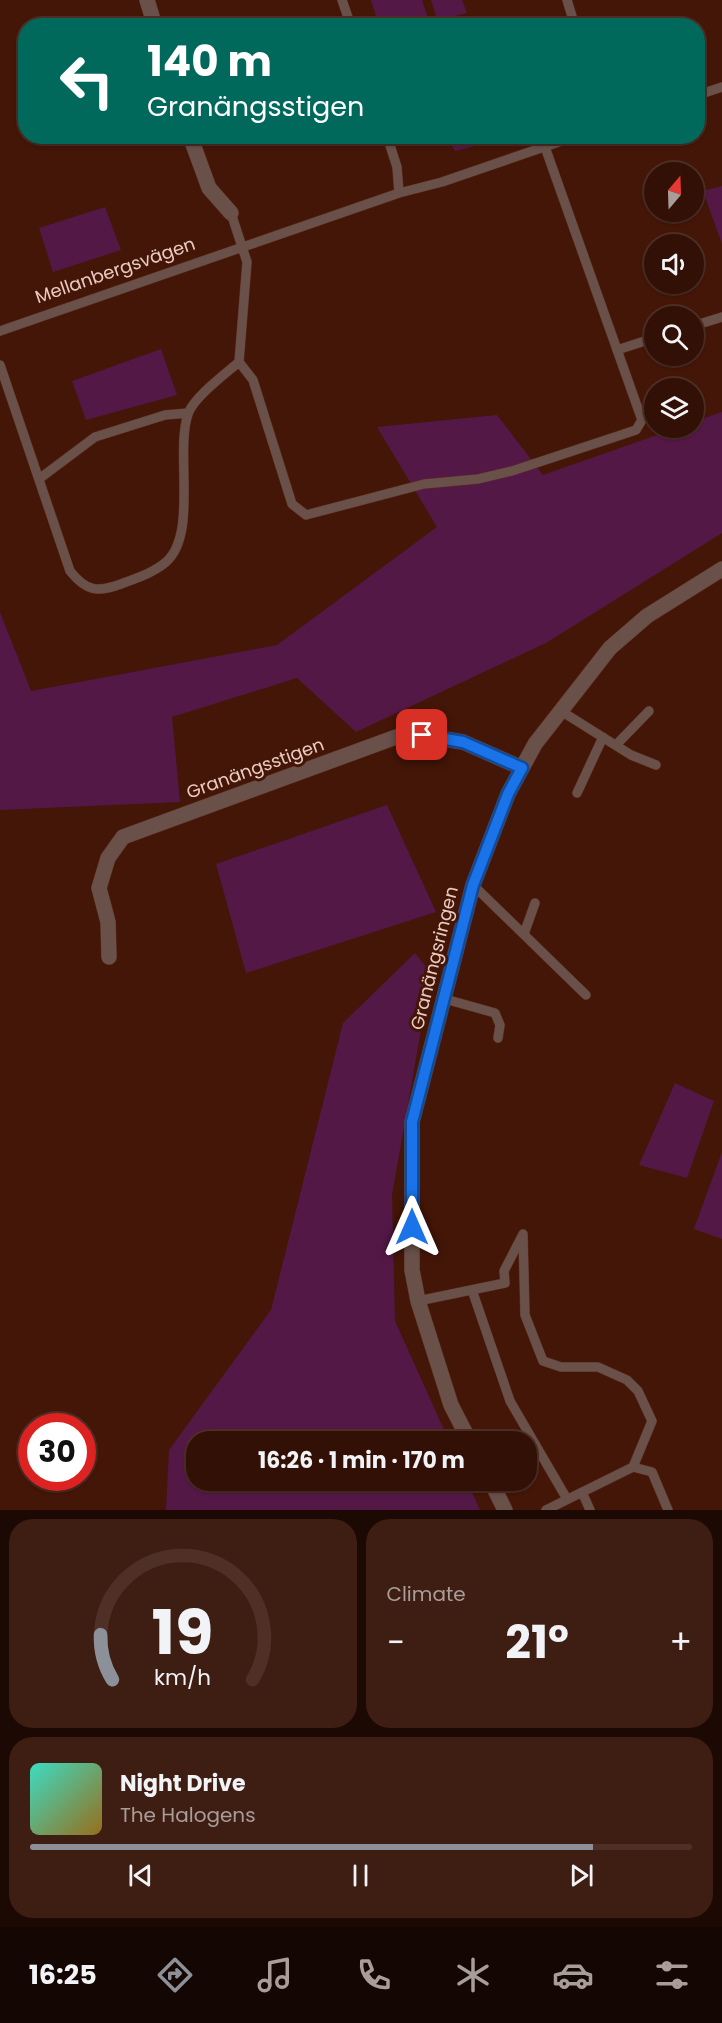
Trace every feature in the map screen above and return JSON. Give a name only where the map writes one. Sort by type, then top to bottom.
[{"type":"street","points":[[147,0],[153,18]]},
{"type":"street","points":[[193,144],[209,188],[231,213]]},
{"type":"street","name":"Granängsringen","points":[[464,1431],[450,1405],[418,1300],[412,1270],[412,1122],[473,885],[508,794],[535,744],[610,648],[647,616],[722,569]]},
{"type":"street","name":"Granängsstigen","points":[[109,957],[108,922],[99,888],[108,858],[123,837],[407,733],[463,742],[522,768]]},
{"type":"street","points":[[496,1491],[505,1510]]},
{"type":"lane","points":[[342,0],[348,18]]},
{"type":"lane","points":[[567,0],[573,18]]},
{"type":"lane","points":[[705,93],[722,87]]},
{"type":"lane","points":[[390,144],[397,167],[399,193]]},
{"type":"lane","name":"Mellanbergsvägen","points":[[0,332],[242,246],[553,144]]},
{"type":"lane","points":[[239,362],[253,380],[292,504],[306,515],[424,484],[478,479],[512,471],[636,430],[642,420],[545,147]]},
{"type":"lane","points":[[0,365],[70,571],[81,585],[92,589],[117,585],[147,574],[168,561],[177,546],[181,529],[184,438],[188,413],[239,362],[247,262],[231,213]]},
{"type":"lane","points":[[704,323],[722,317]]},
{"type":"lane","points":[[617,350],[644,341]]},
{"type":"lane","points":[[39,479],[95,436],[165,415],[188,413]]},
{"type":"lane","points":[[561,711],[631,755],[656,765]]},
{"type":"lane","points":[[616,745],[649,711]]},
{"type":"lane","points":[[577,793],[603,737]]},
{"type":"lane","points":[[473,885],[586,995]]},
{"type":"lane","points":[[524,934],[536,903]]},
{"type":"lane","points":[[445,999],[495,1013],[500,1025],[498,1038]]},
{"type":"lane","points":[[418,1300],[505,1283],[504,1271],[523,1234],[525,1316],[543,1361],[561,1367],[598,1367],[627,1380],[645,1403],[652,1422],[633,1467]]},
{"type":"lane","points":[[472,1290],[510,1401],[567,1499]]},
{"type":"lane","points":[[546,1510],[633,1467],[652,1472],[668,1510]]},
{"type":"lane","points":[[582,1492],[590,1510]]},
{"type":"shaded area","points":[[371,0],[422,0],[428,18],[377,18]]},
{"type":"shaded area","points":[[431,0],[462,0],[467,13],[436,18]]},
{"type":"shaded area","points":[[451,144],[483,144],[455,151]]},
{"type":"shaded area","points":[[722,186],[722,244],[704,194],[704,191]]},
{"type":"shaded area","points":[[105,207],[121,250],[53,272],[39,228]]},
{"type":"shaded area","points":[[161,349],[177,395],[86,420],[72,381]]},
{"type":"shaded area","points":[[722,412],[722,533],[546,643],[356,732],[297,678],[172,717],[180,802],[0,810],[0,612],[31,691],[277,645],[437,527],[377,427],[497,415],[543,475],[648,438],[704,438],[704,418]]},
{"type":"shaded area","points":[[387,805],[436,912],[246,973],[216,864]]},
{"type":"shaded area","points":[[415,953],[431,973],[392,1195],[395,1321],[444,1431],[186,1431],[186,1491],[471,1491],[480,1510],[166,1510],[169,1450],[271,1310],[343,1023]]},
{"type":"shaded area","points":[[675,1083],[714,1101],[687,1178],[639,1165]]},
{"type":"shaded area","points":[[722,1152],[722,1239],[694,1229]]},
{"type":"route","points":[[412,1227],[412,1122],[473,885],[508,794],[522,768],[463,742],[422,735]]}]
